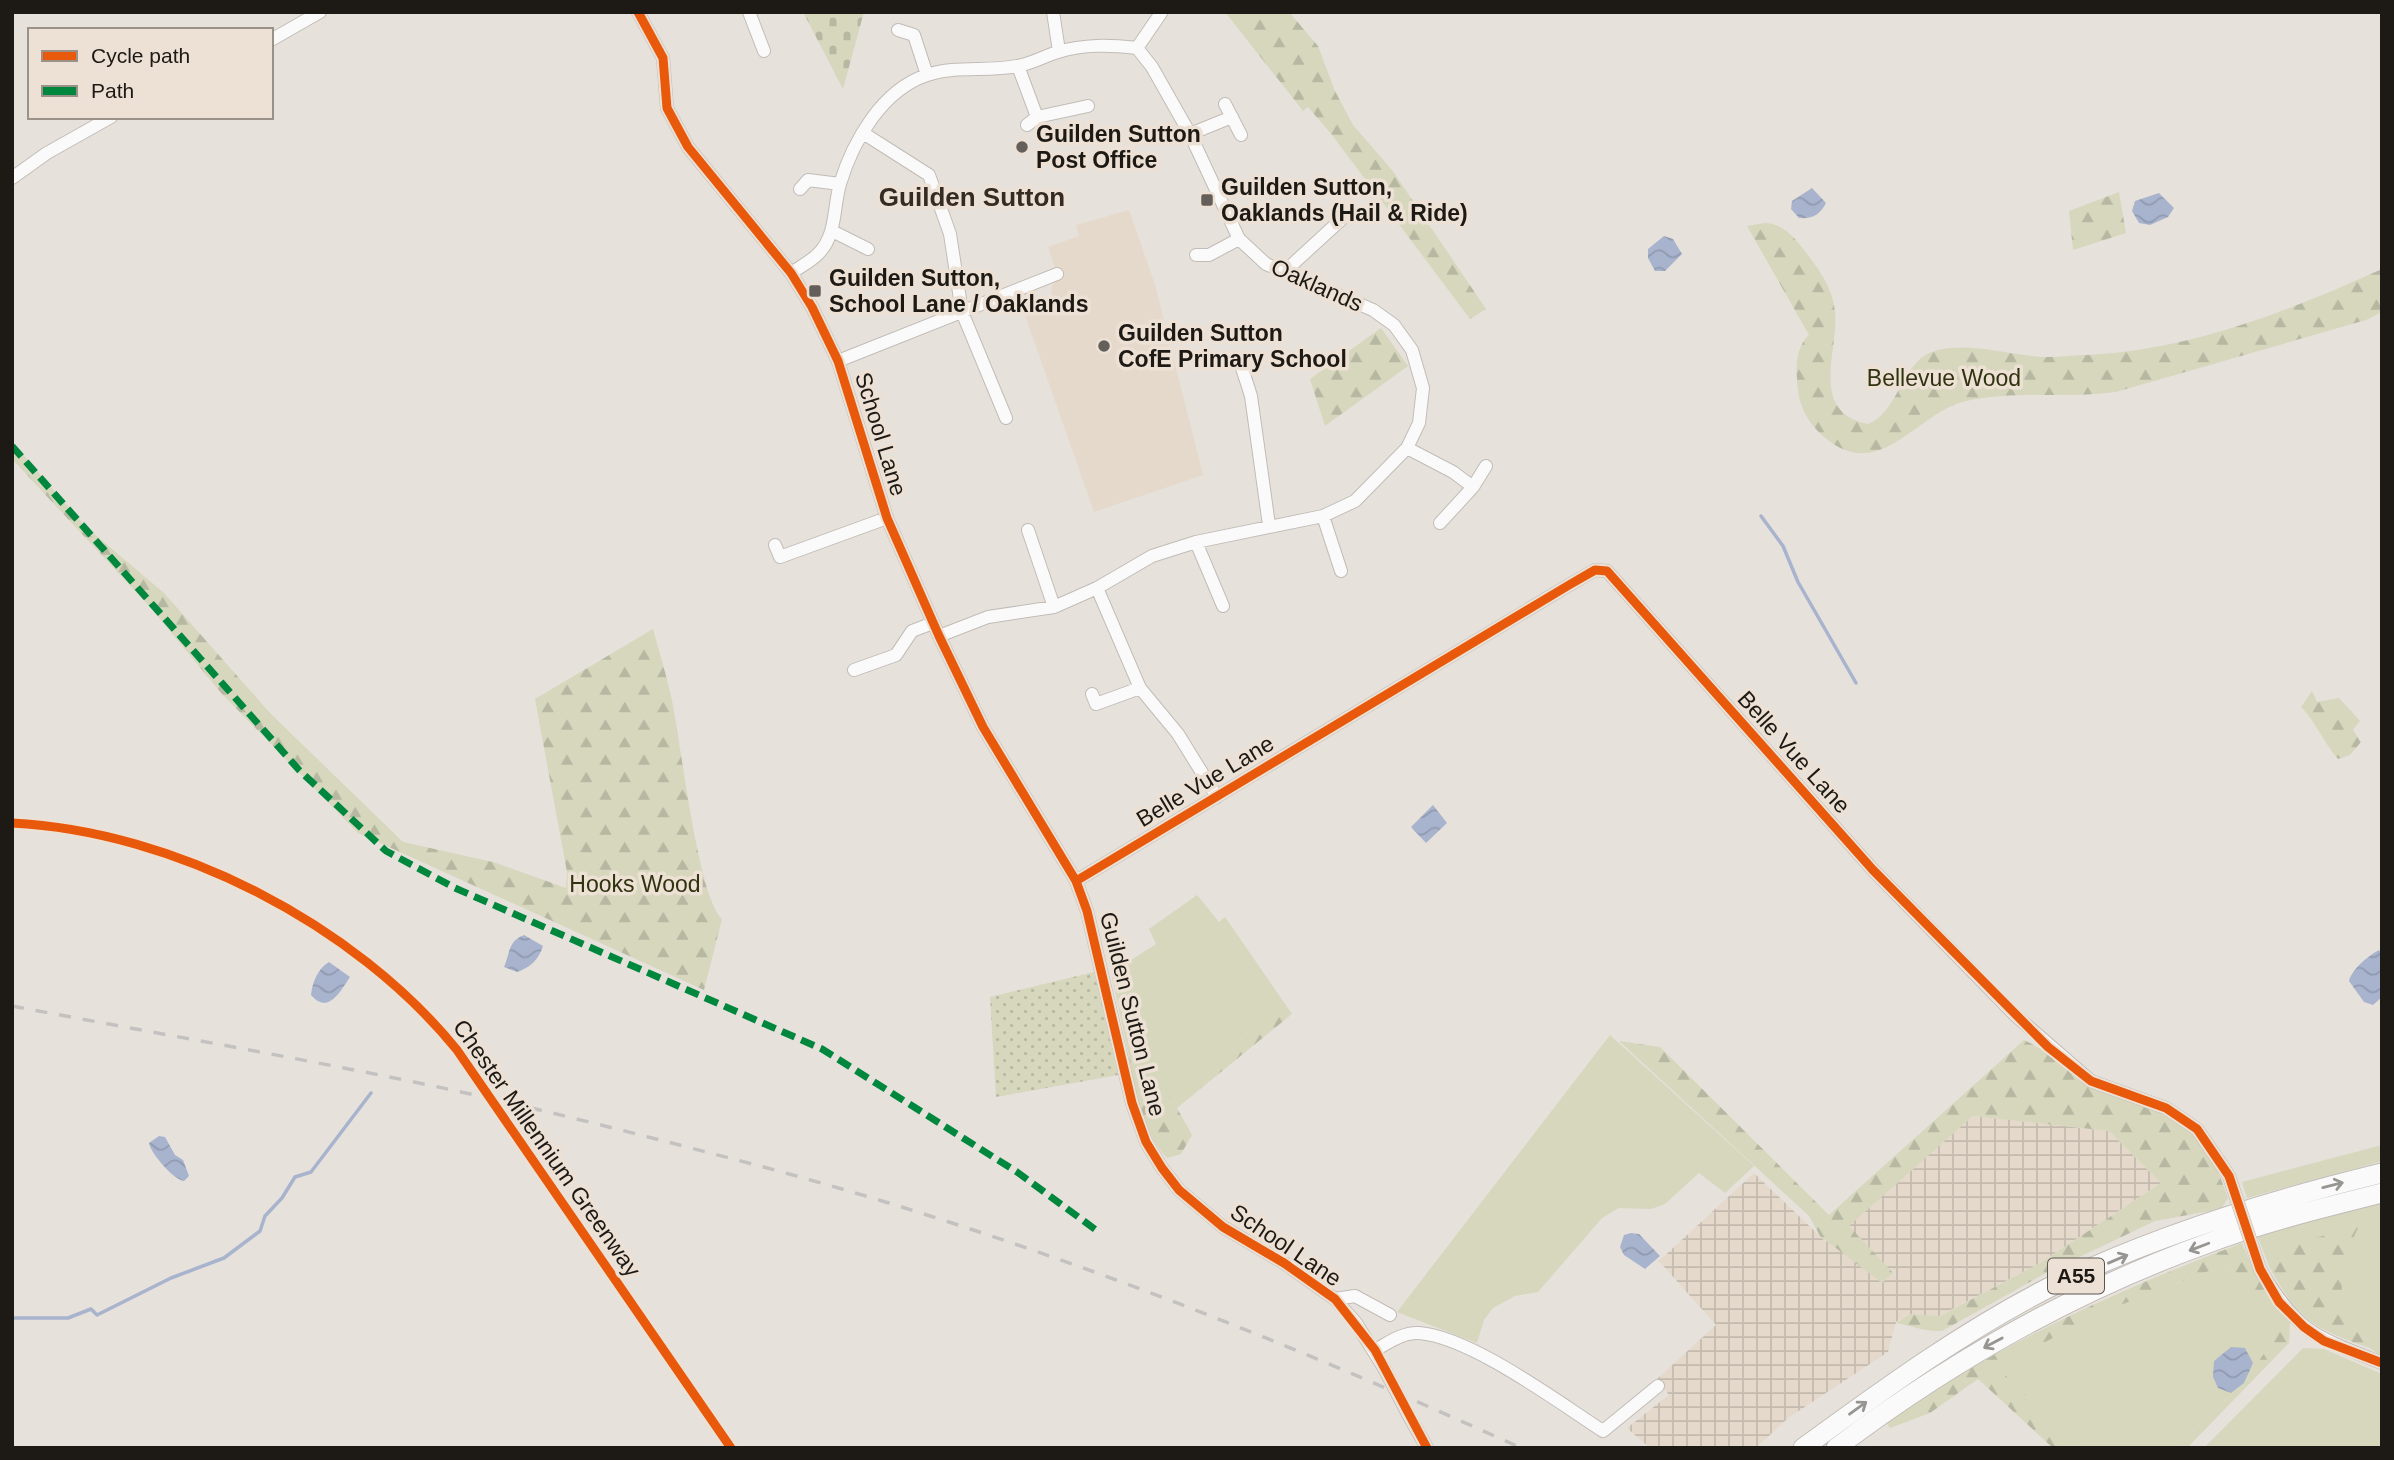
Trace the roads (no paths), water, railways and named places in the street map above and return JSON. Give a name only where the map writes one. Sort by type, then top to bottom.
[{"type":"highway","name":"A55","points":[[1802,1448],[1951,1344],[2056,1285],[2196,1226],[2305,1192],[2382,1173]]},
{"type":"highway","name":"A55","points":[[1836,1448],[1883,1412],[1976,1353],[2062,1306],[2202,1245],[2382,1193]]},
{"type":"street","points":[[273,39],[320,12]]},
{"type":"street","name":"School Lane","points":[[638,12],[663,58],[667,108],[688,147],[791,273],[838,361],[887,518],[933,623],[983,727],[1076,881]]},
{"type":"street","points":[[749,12],[764,51]]},
{"type":"street","points":[[1053,12],[1059,51]]},
{"type":"street","points":[[791,273],[818,254],[832,231],[840,184],[863,133],[883,103],[902,86],[927,75],[954,69],[1018,66],[1059,51],[1097,44],[1137,48],[1164,15]]},
{"type":"street","points":[[898,30],[918,31],[927,75]]},
{"type":"street","name":"Oaklands","points":[[939,636],[988,617],[1054,607],[1097,588],[1152,556],[1196,542],[1323,516],[1355,501],[1407,448],[1419,423],[1423,388],[1412,350],[1394,325],[1373,310],[1266,264],[1239,239],[1190,134],[1152,67],[1137,48]]},
{"type":"street","points":[[1018,66],[1032,121],[1088,106]]},
{"type":"street","points":[[1226,104],[1241,135]]},
{"type":"street","points":[[1190,134],[1232,117]]},
{"type":"street","points":[[12,178],[47,153],[107,119]]},
{"type":"street","points":[[863,133],[929,175],[950,234],[962,312],[1006,418]]},
{"type":"street","points":[[803,180],[840,184]]},
{"type":"street","points":[[1283,273],[1344,217]]},
{"type":"street","points":[[832,231],[861,249]]},
{"type":"street","points":[[1205,257],[1239,239]]},
{"type":"street","points":[[838,361],[1057,274]]},
{"type":"street","points":[[1241,365],[1239,381],[1251,396],[1269,525]]},
{"type":"street","points":[[1407,448],[1453,472],[1474,487]]},
{"type":"street","points":[[1440,523],[1474,487],[1486,466]]},
{"type":"street","points":[[1323,516],[1335,565]]},
{"type":"street","points":[[775,545],[780,557],[887,518]]},
{"type":"street","points":[[1028,530],[1054,607]]},
{"type":"street","points":[[1196,542],[1221,598]]},
{"type":"street","name":"Belle Vue Lane","points":[[1076,881],[1569,585],[1595,570],[1606,571],[1872,870],[2016,1016],[2091,1081],[2166,1108],[2197,1129],[2229,1176],[2260,1269],[2279,1301],[2304,1327],[2324,1341],[2382,1363]]},
{"type":"street","points":[[1097,588],[1140,688],[1178,734],[1217,797]]},
{"type":"street","points":[[854,670],[876,656],[896,654],[912,631],[933,623]]},
{"type":"street","points":[[1092,694],[1096,704],[1140,688]]},
{"type":"street","name":"Guilden Sutton Lane","points":[[1076,881],[1087,911],[1132,1103],[1146,1142],[1179,1190]]},
{"type":"street","name":"School Lane","points":[[1179,1190],[1223,1227],[1284,1263],[1335,1299],[1375,1350],[1427,1448]]},
{"type":"street","name":"School Lane","points":[[1335,1299],[1355,1296],[1390,1315]]},
{"type":"street","points":[[1375,1350],[1412,1334],[1446,1340],[1508,1369],[1603,1431],[1658,1386]]},
{"type":"water","points":[[1812,188],[1826,203],[1815,215],[1799,218],[1791,209],[1792,201]]},
{"type":"water","points":[[2159,193],[2174,208],[2168,217],[2150,225],[2139,223],[2132,211],[2135,201]]},
{"type":"water","points":[[1664,236],[1673,239],[1682,254],[1665,271],[1655,271],[1648,258],[1648,249]]},
{"type":"water","points":[[1433,805],[1447,823],[1426,843],[1411,827]]},
{"type":"water","points":[[524,935],[543,946],[539,955],[530,965],[517,972],[504,967],[512,944]]},
{"type":"water","points":[[2379,950],[2382,954],[2382,997],[2373,1005],[2364,1002],[2349,981],[2361,963]]},
{"type":"water","points":[[329,962],[350,977],[333,999],[323,1003],[311,995],[314,981]]},
{"type":"water","points":[[159,1136],[165,1137],[175,1155],[183,1160],[189,1176],[184,1181],[158,1160],[151,1148],[149,1143]]},
{"type":"water","points":[[1639,1234],[1660,1256],[1645,1269],[1624,1255],[1620,1247],[1624,1235]]},
{"type":"water","points":[[2231,1347],[2245,1348],[2253,1363],[2244,1383],[2231,1393],[2218,1388],[2213,1377],[2214,1361]]},
{"type":"waterway","points":[[1761,516],[1783,546],[1798,582],[1856,683]]},
{"type":"waterway","points":[[12,1318],[68,1318],[91,1309],[97,1315],[171,1278],[224,1258],[260,1231],[265,1216],[282,1198],[295,1177],[311,1172],[371,1093]]},
{"type":"railway","points":[[12,1006],[310,1061],[450,1090],[612,1128],[834,1187],[935,1217],[1133,1286],[1328,1364],[1521,1448]]},
{"type":"place","name":"Guilden Sutton Post Office","points":[[1022,147]]},
{"type":"place","name":"Guilden Sutton, Oaklands (Hail & Ride)","points":[[1207,200]]},
{"type":"place","name":"Guilden Sutton, School Lane / Oaklands","points":[[815,291]]},
{"type":"place","name":"Guilden Sutton CofE Primary School","points":[[1104,346]]},
{"type":"district","name":"Guilden Sutton","points":[[972,197]]},
{"type":"park label","name":"Bellevue Wood","points":[[1944,378]]},
{"type":"park label","name":"Hooks Wood","points":[[635,884]]}]
